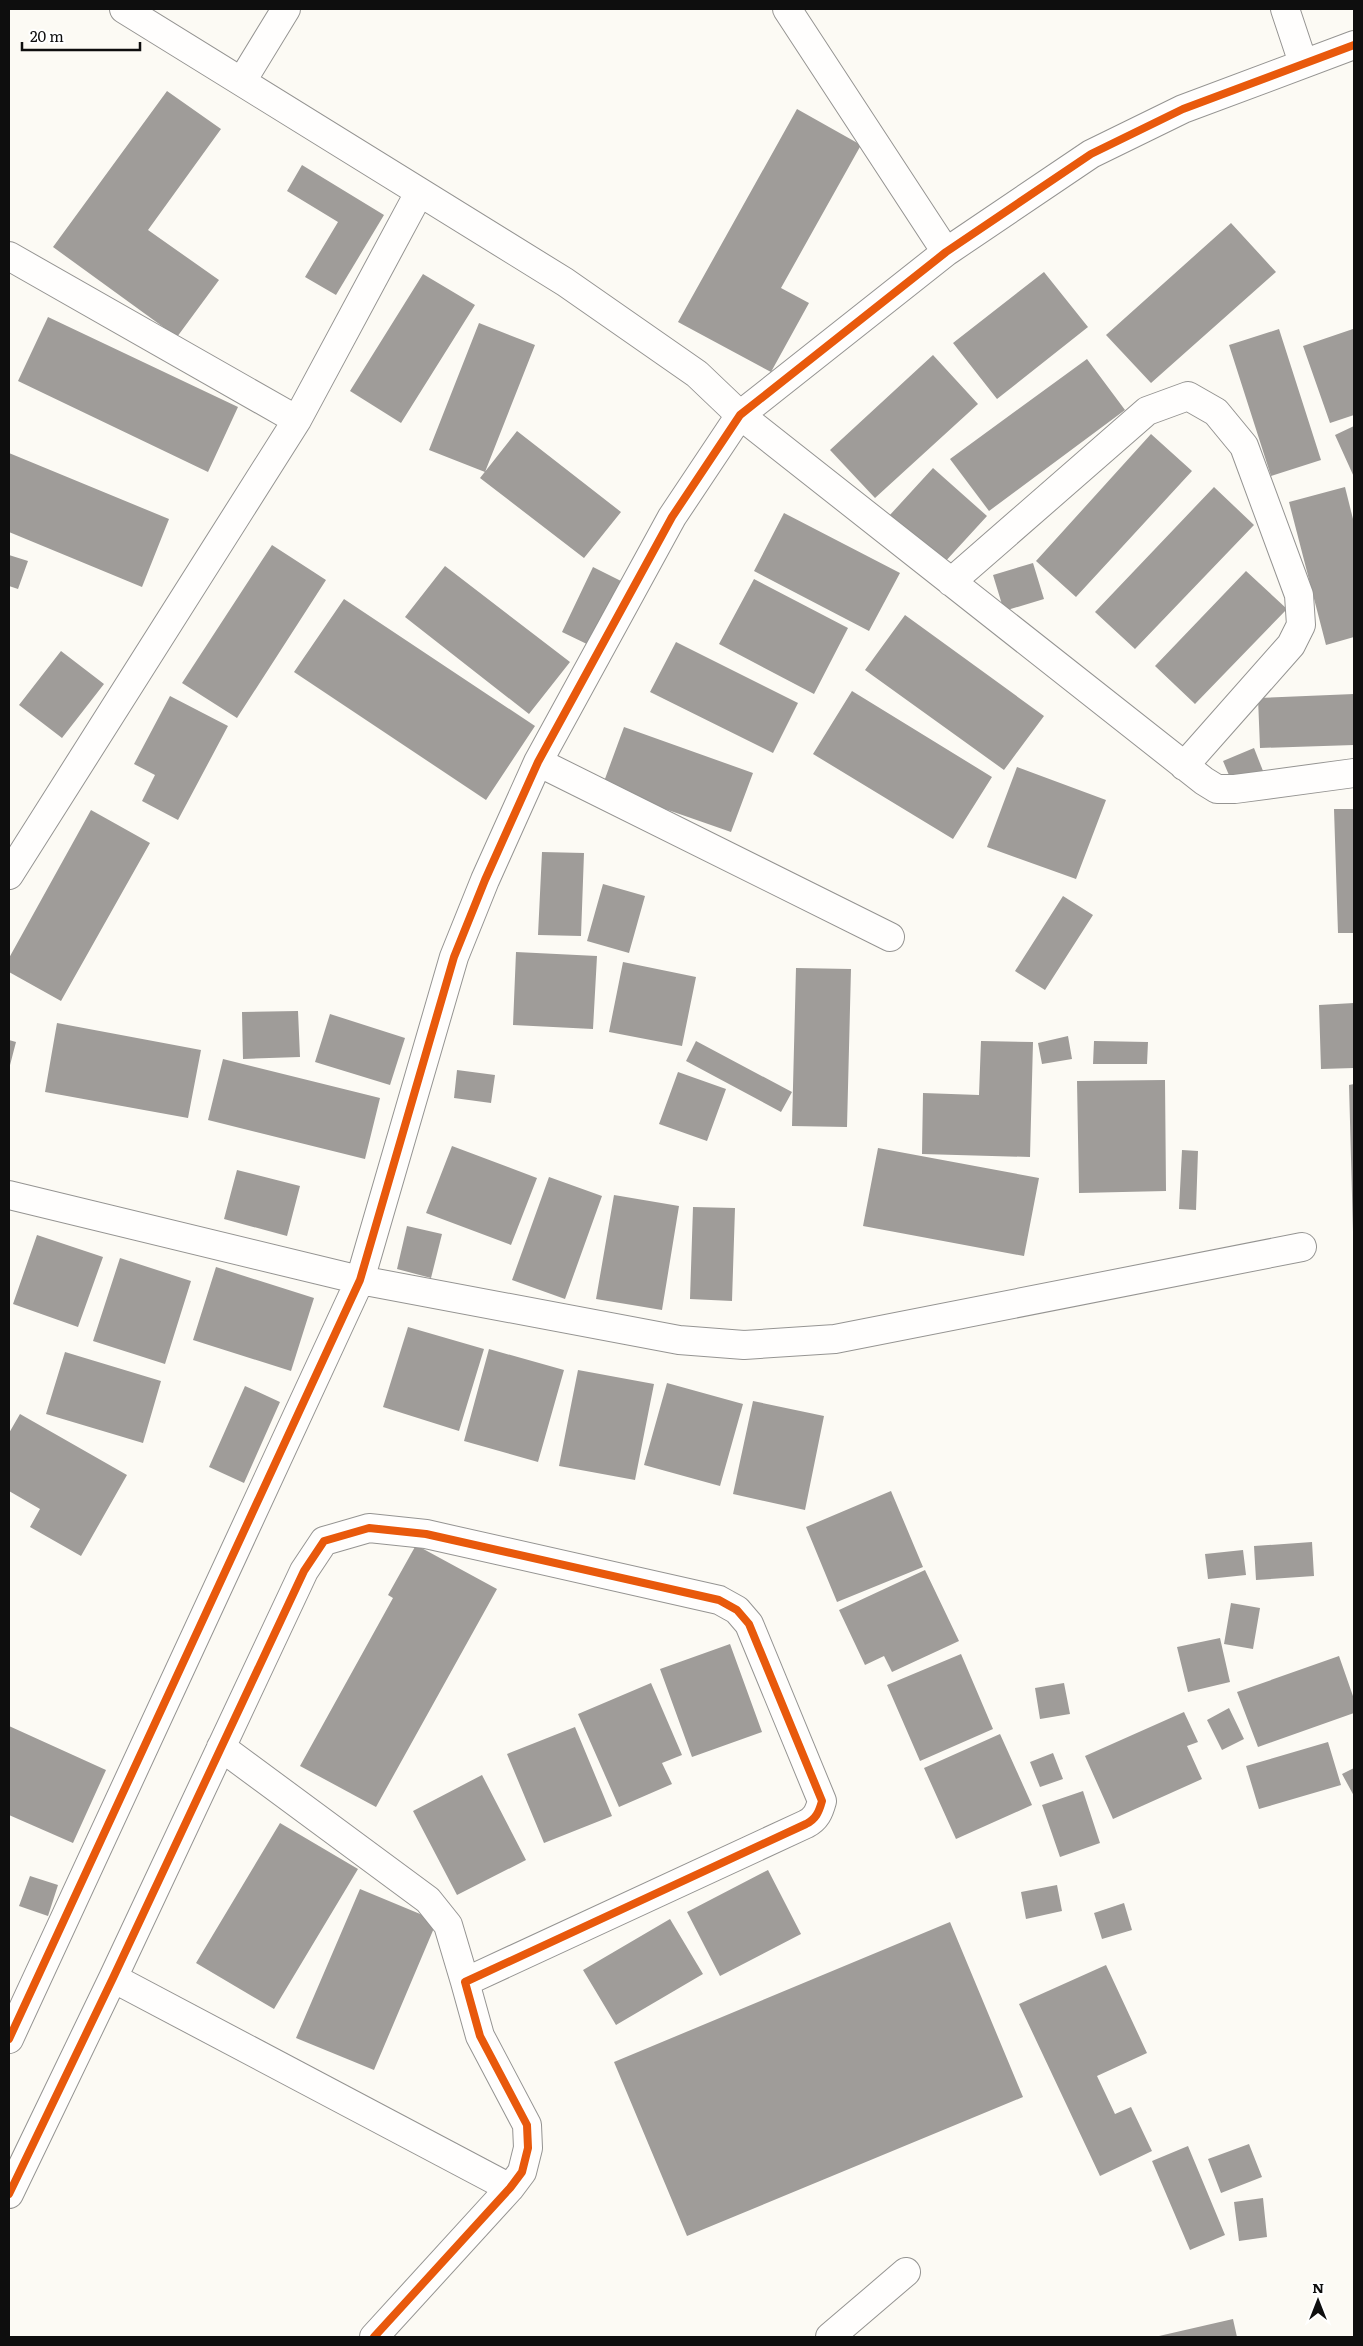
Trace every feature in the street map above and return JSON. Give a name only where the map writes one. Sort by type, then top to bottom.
[{"type":"street","points":[[124,9],[565,282],[627,324],[697,374],[740,415],[1184,766],[1217,789],[1235,789],[1354,773]]},
{"type":"street","points":[[242,81],[286,9]]},
{"type":"street","points":[[787,9],[946,252]]},
{"type":"street","points":[[1284,9],[1303,63]]},
{"type":"street","points":[[9,2039],[360,1280],[454,957],[485,880],[538,762],[672,517],[740,415],[946,252],[1090,154],[1182,109],[1354,45]]},
{"type":"street","points":[[9,875],[297,420],[419,193]]},
{"type":"street","points":[[9,256],[297,420]]},
{"type":"street","points":[[951,582],[1147,411],[1188,396],[1216,412],[1244,446],[1299,595],[1301,625],[1291,645],[1184,766]]},
{"type":"street","points":[[538,762],[890,937]]},
{"type":"street","points":[[9,1195],[360,1280],[679,1340],[744,1346],[835,1339],[1302,1247]]},
{"type":"street","points":[[9,2194],[113,1978],[304,1571],[324,1541],[369,1528],[426,1534],[719,1600],[738,1610],[749,1624],[822,1802],[820,1811],[813,1820],[465,1982]]},
{"type":"street","points":[[221,1747],[428,1900],[448,1925],[480,2036],[527,2126],[528,2148],[522,2172],[510,2188],[374,2337]]},
{"type":"street","points":[[113,1978],[510,2188]]},
{"type":"street","points":[[830,2337],[906,2272]]},
{"type":"building","points":[[167,91],[221,129],[148,230],[219,280],[177,337],[53,247]]},
{"type":"building","points":[[797,109],[861,145],[781,288],[809,303],[771,372],[678,322]]},
{"type":"building","points":[[302,165],[384,215],[336,295],[305,277],[338,222],[287,191]]},
{"type":"building","points":[[1231,223],[1276,272],[1151,383],[1106,335]]},
{"type":"building","points":[[1044,272],[1088,327],[997,399],[953,343]]},
{"type":"building","points":[[423,274],[475,305],[401,423],[350,391]]},
{"type":"building","points":[[48,317],[238,407],[208,472],[18,381]]},
{"type":"building","points":[[479,323],[535,345],[485,472],[429,450]]},
{"type":"building","points":[[1279,329],[1321,460],[1271,476],[1229,345]]},
{"type":"building","points":[[1353,329],[1354,415],[1330,423],[1303,346]]},
{"type":"building","points":[[933,355],[978,404],[875,498],[830,450]]},
{"type":"building","points":[[1087,359],[1125,410],[989,511],[950,459]]},
{"type":"building","points":[[1354,426],[1354,477],[1335,435]]},
{"type":"building","points":[[517,431],[621,512],[584,558],[480,478]]},
{"type":"building","points":[[1151,434],[1192,471],[1076,597],[1036,561]]},
{"type":"building","points":[[9,453],[169,519],[142,587],[9,532]]},
{"type":"building","points":[[933,468],[987,516],[943,564],[889,516]]},
{"type":"building","points":[[1214,487],[1254,525],[1135,649],[1095,612]]},
{"type":"building","points":[[1345,487],[1354,523],[1354,637],[1326,645],[1289,502]]},
{"type":"building","points":[[784,513],[900,573],[869,631],[754,571]]},
{"type":"building","points":[[272,545],[326,580],[237,718],[182,683]]},
{"type":"building","points":[[9,555],[28,561],[18,589],[9,586]]},
{"type":"building","points":[[1033,563],[1044,599],[1004,611],[993,575]]},
{"type":"building","points":[[445,566],[570,662],[529,714],[405,617]]},
{"type":"building","points":[[593,567],[623,582],[591,646],[562,632]]},
{"type":"building","points":[[1246,571],[1287,609],[1195,704],[1155,666]]},
{"type":"building","points":[[754,579],[848,628],[814,694],[719,644]]},
{"type":"building","points":[[344,599],[535,726],[486,800],[294,672]]},
{"type":"building","points":[[905,615],[1044,716],[1004,770],[865,670]]},
{"type":"building","points":[[676,642],[798,703],[773,753],[650,692]]},
{"type":"building","points":[[61,651],[104,684],[62,738],[19,705]]},
{"type":"building","points":[[852,691],[992,777],[953,839],[813,754]]},
{"type":"building","points":[[1354,694],[1354,745],[1260,748],[1258,698]]},
{"type":"building","points":[[170,696],[228,726],[178,820],[142,801],[155,775],[134,764]]},
{"type":"building","points":[[624,727],[753,773],[731,832],[602,787]]},
{"type":"building","points":[[1254,748],[1265,776],[1234,787],[1223,761]]},
{"type":"building","points":[[1017,767],[1106,800],[1076,879],[987,847]]},
{"type":"building","points":[[1334,809],[1354,809],[1354,933],[1338,933]]},
{"type":"building","points":[[91,810],[150,843],[61,1001],[9,972],[9,958]]},
{"type":"building","points":[[542,852],[584,853],[581,936],[538,935]]},
{"type":"building","points":[[603,884],[645,896],[629,953],[587,941]]},
{"type":"building","points":[[1063,896],[1093,915],[1045,990],[1015,971]]},
{"type":"building","points":[[516,952],[597,956],[593,1029],[513,1025]]},
{"type":"building","points":[[623,962],[696,977],[682,1046],[609,1032]]},
{"type":"building","points":[[796,968],[851,969],[847,1127],[792,1126]]},
{"type":"building","points":[[1354,1003],[1354,1068],[1321,1069],[1319,1005]]},
{"type":"building","points":[[298,1011],[300,1057],[243,1059],[242,1012]]},
{"type":"building","points":[[330,1014],[405,1038],[390,1085],[315,1062]]},
{"type":"building","points":[[57,1023],[201,1050],[188,1118],[45,1092]]},
{"type":"building","points":[[1068,1036],[1072,1059],[1042,1064],[1038,1043]]},
{"type":"building","points":[[9,1040],[16,1042],[9,1069]]},
{"type":"building","points":[[696,1041],[792,1092],[781,1112],[686,1061]]},
{"type":"building","points":[[981,1041],[1033,1042],[1030,1157],[922,1154],[923,1093],[979,1095]]},
{"type":"building","points":[[1094,1041],[1148,1042],[1147,1064],[1093,1064]]},
{"type":"building","points":[[223,1059],[380,1098],[365,1159],[208,1120]]},
{"type":"building","points":[[457,1070],[495,1075],[491,1103],[454,1098]]},
{"type":"building","points":[[678,1072],[726,1089],[707,1141],[659,1124]]},
{"type":"building","points":[[1165,1080],[1166,1191],[1079,1193],[1077,1081]]},
{"type":"building","points":[[1354,1084],[1354,1232],[1353,1232],[1349,1085]]},
{"type":"building","points":[[452,1146],[537,1178],[511,1245],[426,1213]]},
{"type":"building","points":[[878,1148],[1039,1178],[1024,1256],[863,1226]]},
{"type":"building","points":[[1182,1150],[1198,1151],[1196,1210],[1179,1209]]},
{"type":"building","points":[[237,1170],[300,1186],[287,1236],[224,1219]]},
{"type":"building","points":[[549,1177],[602,1196],[565,1299],[512,1280]]},
{"type":"building","points":[[614,1195],[679,1206],[662,1310],[596,1299]]},
{"type":"building","points":[[693,1207],[735,1208],[732,1301],[690,1299]]},
{"type":"building","points":[[407,1226],[442,1234],[431,1278],[397,1269]]},
{"type":"building","points":[[37,1235],[103,1257],[78,1327],[13,1304]]},
{"type":"building","points":[[120,1258],[191,1281],[165,1364],[93,1341]]},
{"type":"building","points":[[216,1267],[314,1298],[291,1371],[193,1340]]},
{"type":"building","points":[[408,1327],[484,1349],[459,1431],[383,1407]]},
{"type":"building","points":[[489,1349],[564,1370],[538,1462],[464,1441]]},
{"type":"building","points":[[65,1352],[161,1381],[143,1443],[46,1414]]},
{"type":"building","points":[[578,1370],[654,1384],[635,1480],[559,1466]]},
{"type":"building","points":[[667,1383],[743,1404],[720,1486],[644,1465]]},
{"type":"building","points":[[245,1386],[280,1402],[244,1483],[209,1467]]},
{"type":"building","points":[[753,1401],[824,1416],[805,1510],[733,1494]]},
{"type":"building","points":[[20,1414],[127,1475],[81,1556],[30,1527],[40,1509],[9,1491],[9,1433]]},
{"type":"building","points":[[891,1491],[923,1567],[837,1602],[806,1527]]},
{"type":"building","points":[[1312,1542],[1314,1576],[1256,1580],[1254,1546]]},
{"type":"building","points":[[416,1545],[497,1589],[376,1807],[300,1766],[393,1598],[388,1595]]},
{"type":"building","points":[[1243,1550],[1246,1575],[1208,1579],[1205,1554]]},
{"type":"building","points":[[925,1570],[959,1641],[892,1672],[884,1656],[865,1665],[839,1610]]},
{"type":"building","points":[[1231,1603],[1260,1608],[1253,1649],[1224,1644]]},
{"type":"building","points":[[1220,1638],[1230,1682],[1188,1692],[1177,1647]]},
{"type":"building","points":[[730,1644],[762,1732],[692,1757],[660,1669]]},
{"type":"building","points":[[961,1654],[993,1729],[920,1761],[887,1685]]},
{"type":"building","points":[[1339,1656],[1354,1699],[1354,1713],[1258,1747],[1237,1692]]},
{"type":"building","points":[[651,1683],[682,1755],[662,1763],[672,1784],[619,1807],[578,1714]]},
{"type":"building","points":[[1064,1683],[1070,1714],[1040,1719],[1035,1688]]},
{"type":"building","points":[[1229,1708],[1244,1739],[1222,1750],[1207,1720]]},
{"type":"building","points":[[1184,1712],[1198,1742],[1187,1746],[1202,1779],[1113,1819],[1085,1756]]},
{"type":"building","points":[[9,1726],[106,1770],[73,1843],[9,1815]]},
{"type":"building","points":[[575,1727],[612,1816],[544,1843],[507,1754]]},
{"type":"building","points":[[1000,1734],[1032,1805],[956,1839],[924,1768]]},
{"type":"building","points":[[1328,1742],[1341,1785],[1259,1809],[1246,1766]]},
{"type":"building","points":[[1053,1753],[1063,1779],[1040,1787],[1030,1762]]},
{"type":"building","points":[[1354,1768],[1354,1796],[1342,1774]]},
{"type":"building","points":[[482,1775],[526,1860],[457,1895],[413,1811]]},
{"type":"building","points":[[1083,1791],[1100,1843],[1060,1857],[1042,1805]]},
{"type":"building","points":[[280,1823],[358,1869],[274,2009],[196,1963]]},
{"type":"building","points":[[768,1870],[801,1934],[720,1976],[687,1912]]},
{"type":"building","points":[[30,1876],[58,1885],[48,1916],[19,1906]]},
{"type":"building","points":[[1057,1885],[1062,1911],[1026,1919],[1021,1892]]},
{"type":"building","points":[[360,1889],[437,1921],[374,2070],[296,2038]]},
{"type":"building","points":[[1124,1903],[1132,1930],[1102,1939],[1094,1913]]},
{"type":"building","points":[[670,1919],[703,1974],[616,2025],[583,1970]]},
{"type":"building","points":[[950,1922],[1023,2097],[687,2236],[614,2062]]},
{"type":"building","points":[[1106,1965],[1147,2053],[1097,2076],[1115,2114],[1131,2107],[1152,2151],[1100,2176],[1019,2004]]},
{"type":"building","points":[[1249,2144],[1262,2177],[1221,2193],[1208,2159]]},
{"type":"building","points":[[1188,2146],[1225,2235],[1190,2250],[1152,2161]]},
{"type":"building","points":[[1263,2198],[1267,2237],[1239,2241],[1234,2202]]},
{"type":"building","points":[[1233,2319],[1237,2337],[1159,2337],[1159,2336]]},
{"type":"cycle path","points":[[9,2039],[360,1280],[454,957],[485,880],[538,762],[672,517],[740,415],[946,252],[1091,154],[1183,109],[1354,45]]},
{"type":"cycle path","points":[[9,2194],[113,1978],[304,1571],[324,1541],[369,1528],[426,1534],[719,1600],[737,1610],[749,1624],[822,1801],[818,1812],[806,1824],[465,1982],[480,2036],[527,2125],[528,2148],[522,2172],[510,2188],[374,2337]]}]
